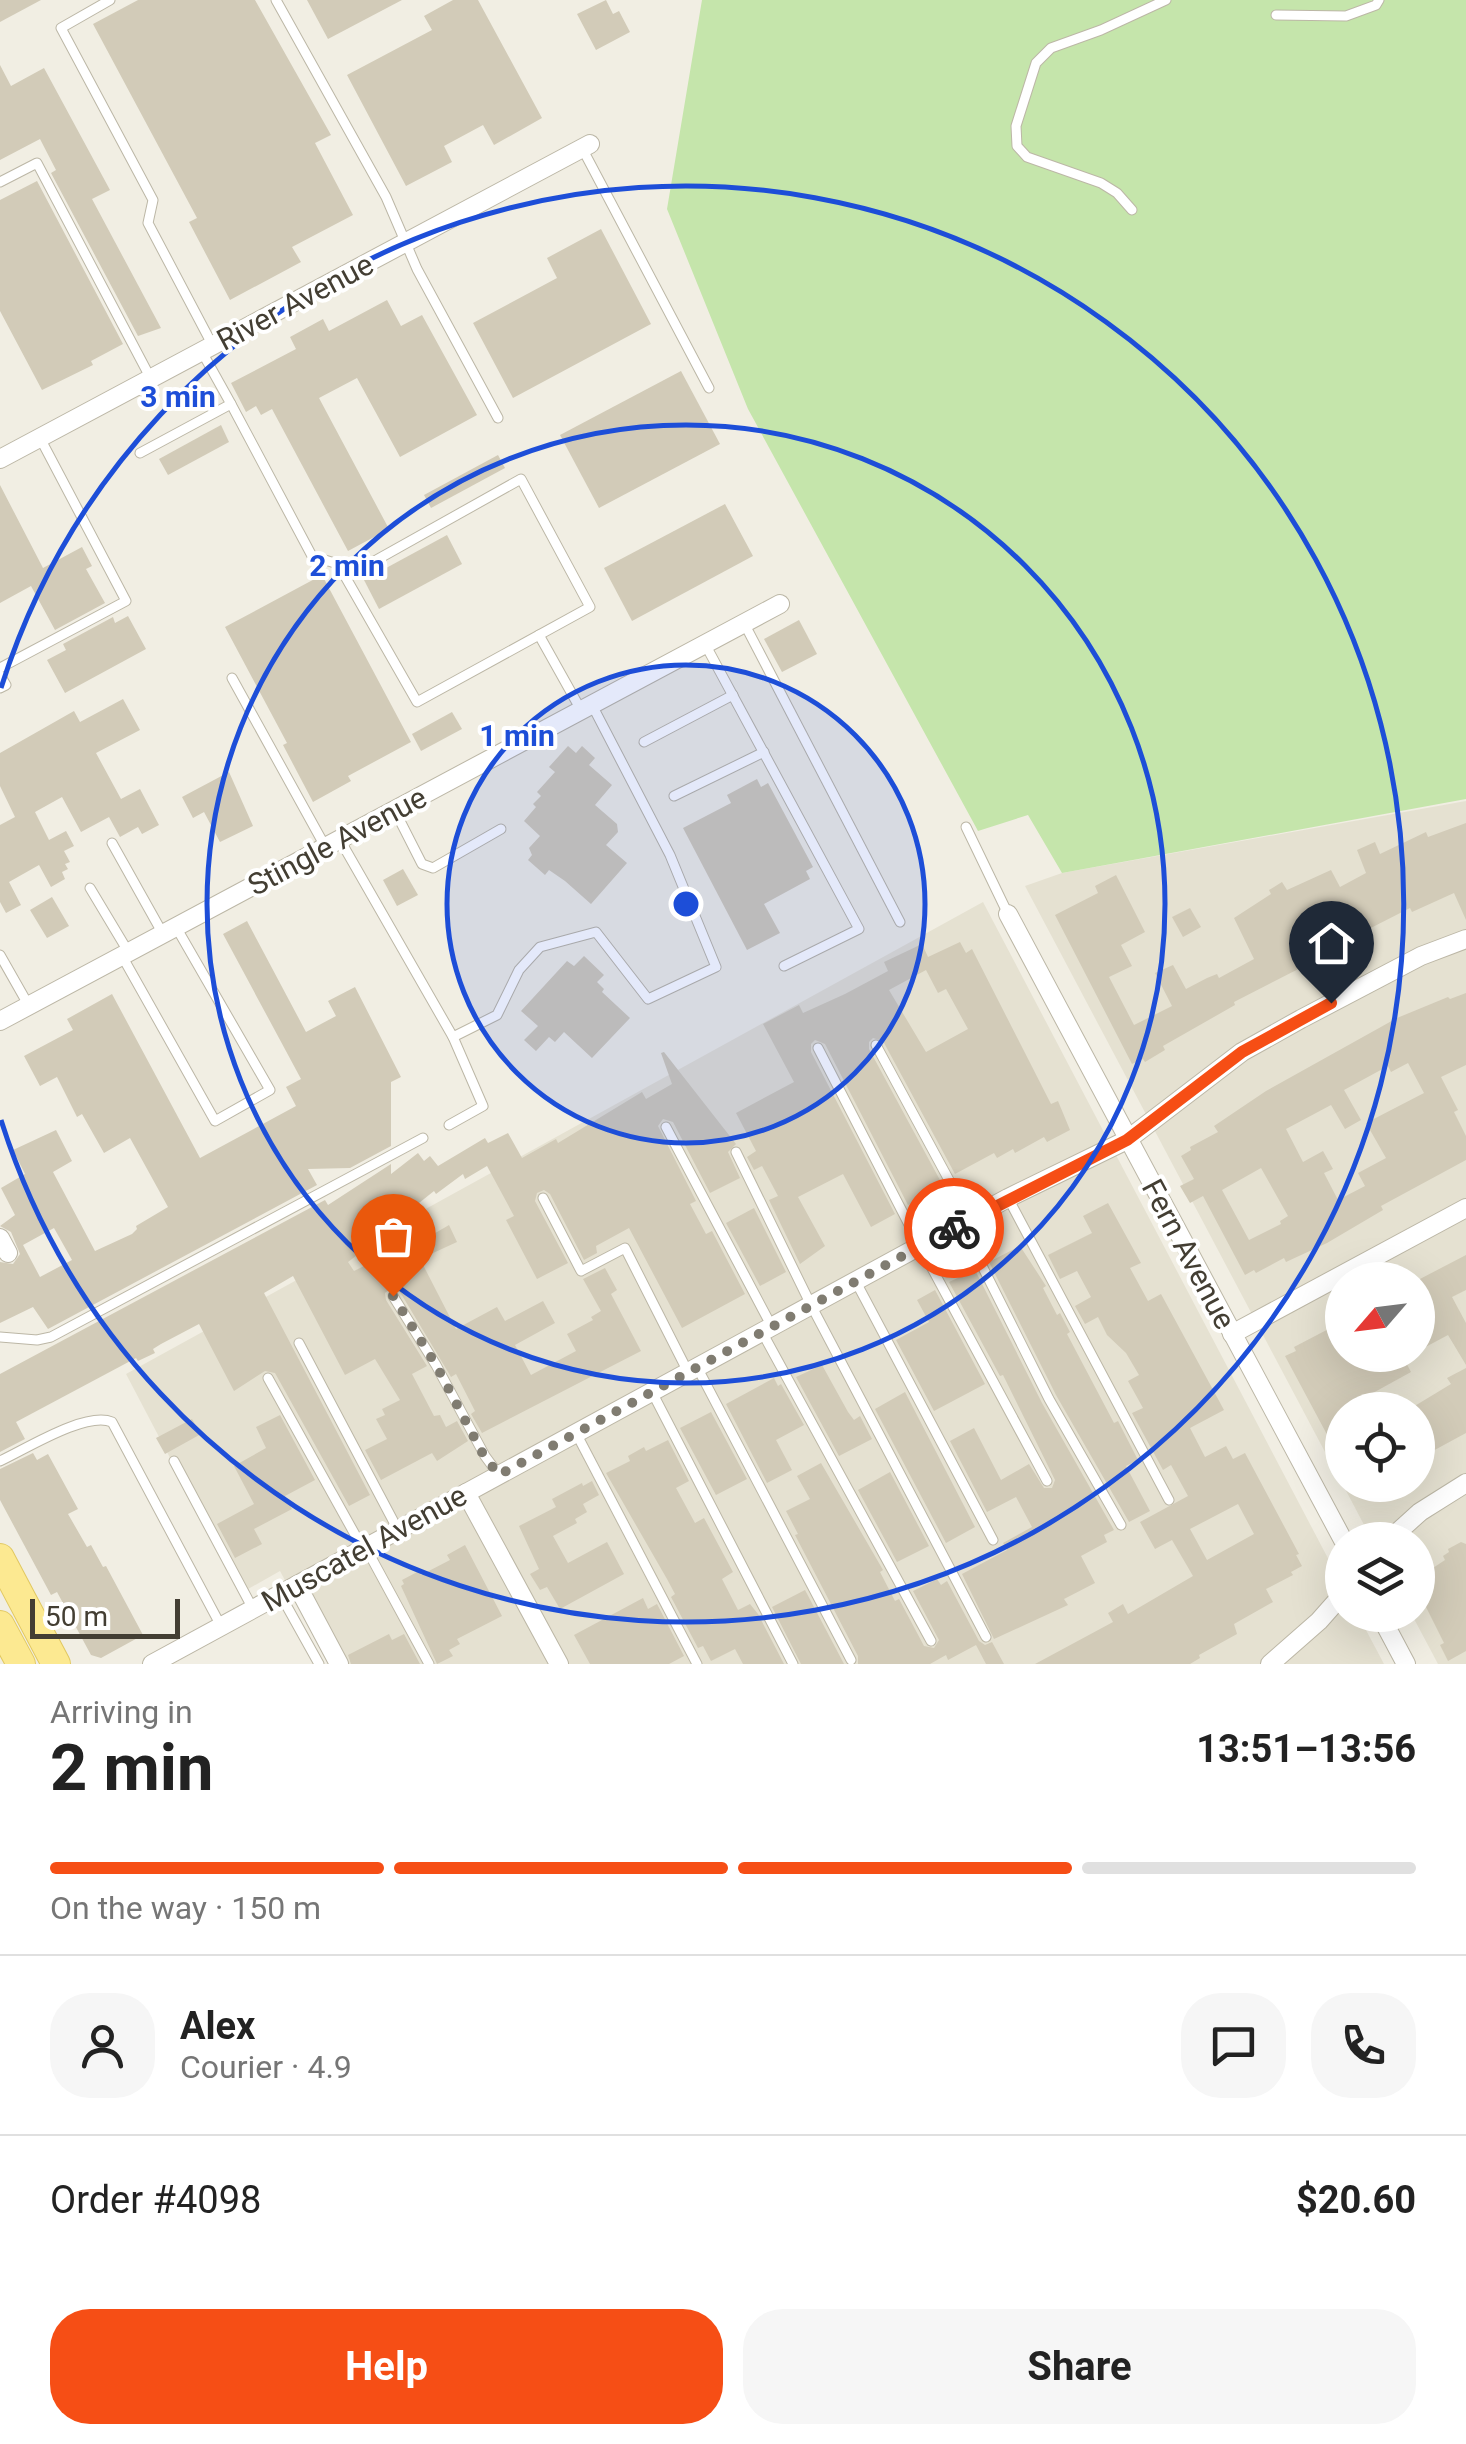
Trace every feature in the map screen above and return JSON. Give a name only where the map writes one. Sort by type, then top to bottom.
[{"type":"main road","points":[[0,1558],[56,1664]]},
{"type":"main road","points":[[0,1625],[20,1664]]},
{"type":"street","name":"River Avenue","points":[[0,459],[586,146]]},
{"type":"street","name":"Stingle Avenue","points":[[0,1021],[780,604]]},
{"type":"street","name":"Fern Avenue","points":[[1008,914],[1333,1522]]},
{"type":"street","name":"Muscatel Avenue","points":[[152,1664],[1008,1198],[1127,1140],[1242,1052],[1421,956],[1466,939]]},
{"type":"street","points":[[1232,1334],[1466,1208]]},
{"type":"street","points":[[1409,1522],[1466,1484]]},
{"type":"street","points":[[466,1493],[559,1664]]},
{"type":"street","points":[[288,1589],[338,1664]]},
{"type":"street","points":[[1270,1664],[1325,1614]]},
{"type":"street","points":[[1389,1632],[1406,1664]]},
{"type":"lane","points":[[110,0],[60,28],[153,200],[148,223],[231,404],[312,556],[338,564],[346,578],[417,702],[590,607],[521,479],[346,578]]},
{"type":"lane","points":[[276,0],[368,162],[417,268],[498,418]]},
{"type":"lane","points":[[1132,210],[1101,183],[1027,157],[1017,146],[1016,126],[1036,63],[1051,48],[1166,0]]},
{"type":"lane","points":[[1276,15],[1346,16],[1376,6],[1379,0]]},
{"type":"lane","points":[[586,146],[709,388]]},
{"type":"lane","points":[[0,182],[38,162],[151,379]]},
{"type":"lane","points":[[140,454],[231,404]]},
{"type":"lane","points":[[0,688],[6,685],[0,672],[126,601],[40,438]]},
{"type":"lane","points":[[744,623],[900,922]]},
{"type":"lane","points":[[453,1037],[497,1015],[519,970],[540,947],[596,932],[648,999],[716,968],[670,854],[587,708],[539,635]]},
{"type":"lane","points":[[705,644],[859,929],[784,966]]},
{"type":"lane","points":[[232,678],[453,1037],[482,1106],[449,1126]]},
{"type":"lane","points":[[644,742],[733,694]]},
{"type":"lane","points":[[674,796],[764,752]]},
{"type":"lane","points":[[394,811],[422,864],[433,868],[501,829]]},
{"type":"lane","points":[[966,828],[1008,914]]},
{"type":"lane","points":[[90,888],[215,1121],[270,1090],[112,843]]},
{"type":"lane","points":[[0,955],[29,1006]]},
{"type":"lane","points":[[876,1045],[1049,1399],[1122,1525]]},
{"type":"lane","points":[[818,1048],[1047,1481]]},
{"type":"lane","points":[[666,1127],[767,1330],[931,1640]]},
{"type":"lane","points":[[0,1337],[51,1337],[423,1138]]},
{"type":"lane","points":[[736,1152],[811,1306],[986,1637]]},
{"type":"lane","points":[[543,1198],[581,1270],[624,1248],[852,1660]]},
{"type":"lane","points":[[1008,1198],[1169,1500]]},
{"type":"lane","points":[[856,1281],[994,1540]]},
{"type":"lane","points":[[393,1296],[436,1365],[484,1456],[499,1475]]},
{"type":"lane","points":[[299,1342],[398,1530]]},
{"type":"lane","points":[[268,1378],[429,1664]]},
{"type":"lane","points":[[652,1392],[794,1664]]},
{"type":"lane","points":[[0,1461],[81,1423],[101,1418],[112,1422],[221,1626]]},
{"type":"lane","points":[[576,1433],[697,1664]]},
{"type":"lane","points":[[174,1461],[253,1609]]},
{"type":"lane","points":[[288,1589],[319,1664]]},
{"type":"shaded area","points":[[1466,801],[1466,1664],[1438,1664],[1421,1632],[1435,1632],[1435,1522],[1363,1522],[1352,1502],[1435,1502],[1435,1392],[1325,1392],[1325,1452],[1025,886],[1062,873]]},
{"type":"shaded area","points":[[983,902],[1325,1553],[1325,1632],[1367,1632],[1384,1664],[330,1664],[280,1571],[241,1593],[126,1374]]},
{"type":"green space","points":[[702,0],[1466,0],[1466,799],[1062,873],[1028,815],[978,831],[748,409],[667,209]]},
{"type":"building","points":[[0,0],[41,0],[0,22]]},
{"type":"building","points":[[138,0],[255,0],[331,135],[315,143],[353,215],[292,247],[301,262],[230,300],[189,222],[197,218],[93,24]]},
{"type":"building","points":[[307,0],[402,0],[328,39]]},
{"type":"building","points":[[453,0],[478,0],[542,118],[494,145],[483,125],[444,146],[452,162],[406,186],[347,75],[432,30],[424,16]]},
{"type":"building","points":[[606,0],[613,14],[619,11],[630,32],[596,50],[577,14]]},
{"type":"building","points":[[0,65],[11,86],[44,68],[110,190],[92,199],[161,328],[138,336],[51,173],[56,170],[40,139],[0,160]]},
{"type":"building","points":[[37,181],[123,344],[91,361],[93,365],[42,390],[0,311],[0,200]]},
{"type":"building","points":[[601,229],[651,324],[513,398],[473,323],[557,278],[547,258]]},
{"type":"building","points":[[387,300],[401,326],[422,315],[477,415],[400,457],[357,378],[319,398],[389,529],[348,551],[272,409],[261,415],[256,406],[246,412],[231,383],[296,349],[290,337],[323,319],[329,331]]},
{"type":"building","points":[[681,371],[720,444],[599,508],[560,435]]},
{"type":"building","points":[[221,425],[229,442],[168,475],[159,459]]},
{"type":"building","points":[[498,455],[505,468],[431,508],[424,495]]},
{"type":"building","points":[[0,485],[43,568],[82,547],[92,566],[86,569],[105,603],[55,630],[31,586],[0,603]]},
{"type":"building","points":[[725,504],[753,556],[632,621],[604,568]]},
{"type":"building","points":[[447,535],[462,564],[379,609],[364,580]]},
{"type":"building","points":[[322,575],[411,742],[348,776],[351,781],[313,802],[283,745],[287,743],[225,627]]},
{"type":"building","points":[[128,616],[146,649],[65,693],[47,660],[66,650],[63,644],[113,617],[115,623]]},
{"type":"building","points":[[799,620],[817,654],[782,672],[764,639]]},
{"type":"building","points":[[123,699],[140,730],[96,753],[121,799],[140,789],[159,825],[142,834],[138,827],[120,837],[109,817],[81,832],[62,797],[35,812],[49,840],[66,831],[74,846],[64,851],[70,862],[65,864],[68,869],[62,872],[65,879],[51,887],[39,865],[9,882],[21,905],[6,913],[0,902],[0,825],[15,817],[0,786],[0,753],[74,711],[80,722]]},
{"type":"building","points":[[452,712],[462,729],[421,751],[412,734]]},
{"type":"building","points":[[568,746],[576,753],[582,746],[595,758],[589,765],[612,785],[595,805],[617,824],[618,832],[606,845],[627,863],[591,904],[565,881],[549,870],[545,875],[528,860],[532,855],[529,848],[540,836],[524,821],[541,796],[537,792],[555,772],[549,767]]},
{"type":"building","points":[[229,772],[253,826],[220,842],[204,812],[193,818],[182,797]]},
{"type":"building","points":[[757,779],[761,787],[768,783],[813,867],[806,871],[810,879],[764,904],[780,933],[747,950],[683,828],[731,803],[727,795]]},
{"type":"building","points":[[1466,823],[1466,920],[1454,893],[1412,912],[1410,908],[1234,1002],[1235,1005],[1163,1046],[1165,1050],[1145,1062],[1143,1059],[1132,1064],[1055,915],[1098,893],[1095,886],[1116,875],[1145,932],[1121,945],[1132,966],[1109,977],[1134,1025],[1172,1006],[1155,973],[1173,965],[1186,989],[1217,974],[1219,978],[1254,959],[1234,918],[1282,882],[1287,890],[1331,870],[1340,887],[1366,873],[1357,850],[1375,842],[1380,854],[1426,832],[1428,837]]},
{"type":"building","points":[[403,869],[418,895],[397,906],[383,880]]},
{"type":"building","points":[[52,897],[69,926],[47,938],[30,910]]},
{"type":"building","points":[[1190,908],[1201,927],[1183,937],[1172,917]]},
{"type":"building","points":[[247,921],[306,1032],[336,1016],[328,1001],[355,987],[401,1077],[391,1082],[391,1146],[350,1168],[308,1169],[317,1185],[48,1329],[33,1307],[0,1323],[0,1262],[13,1264],[20,1254],[11,1232],[0,1226],[15,1215],[1,1188],[25,1174],[13,1150],[56,1130],[72,1161],[53,1172],[95,1251],[132,1234],[136,1226],[168,1207],[130,1138],[104,1153],[82,1114],[77,1117],[57,1077],[40,1086],[24,1056],[73,1030],[67,1019],[112,994],[200,1158],[296,1106],[286,1087],[301,1079],[223,934]],"holes":[[[54,1228],[72,1260],[40,1277],[23,1245]]]},
{"type":"building","points":[[960,942],[966,953],[972,949],[1051,1104],[1058,1101],[1070,1130],[1047,1142],[1044,1137],[1015,1153],[1013,1149],[997,1158],[994,1153],[955,1174],[883,1041],[873,1038],[869,1049],[941,1182],[937,1184],[939,1189],[908,1205],[825,1044],[815,1040],[811,1052],[895,1214],[871,1227],[843,1174],[798,1197],[825,1246],[800,1264],[769,1200],[778,1196],[762,1166],[754,1170],[747,1157],[756,1151],[736,1113],[794,1082],[763,1024],[799,1005],[803,1013],[845,994],[888,971],[884,962],[922,944],[928,957]],"holes":[[[926,970],[938,993],[946,989],[968,1029],[926,1052],[889,990]]]},
{"type":"building","points":[[584,956],[604,975],[597,982],[604,989],[602,992],[630,1018],[592,1058],[564,1032],[555,1042],[549,1037],[536,1051],[524,1040],[538,1026],[521,1011],[567,961],[574,966]]},
{"type":"building","points":[[1466,993],[1466,1065],[1441,1077],[1466,1136],[1466,1160],[1381,1206],[1383,1210],[1327,1243],[1245,1275],[1203,1196],[1190,1203],[1180,1186],[1194,1179],[1181,1156],[1218,1132],[1214,1126],[1266,1091],[1397,1018]],"holes":[[[1408,1063],[1424,1093],[1366,1123],[1386,1158],[1358,1173],[1365,1186],[1338,1200],[1324,1173],[1333,1169],[1323,1151],[1303,1162],[1286,1129],[1331,1105],[1345,1129],[1361,1120],[1344,1090],[1388,1066],[1391,1072]],[[1261,1168],[1288,1216],[1281,1224],[1249,1240],[1222,1190]]]},
{"type":"building","points":[[661,1053],[736,1144],[728,1152],[740,1178],[710,1193],[673,1122],[663,1119],[658,1126],[696,1201],[690,1204],[706,1234],[712,1231],[745,1294],[682,1328],[629,1228],[596,1246],[597,1253],[584,1260],[550,1194],[544,1190],[537,1193],[535,1201],[568,1263],[537,1279],[506,1220],[514,1216],[487,1166],[465,1179],[463,1174],[436,1194],[434,1191],[411,1213],[393,1221],[395,1226],[348,1262],[354,1271],[406,1245],[408,1249],[449,1225],[457,1242],[420,1259],[456,1329],[497,1307],[505,1321],[543,1301],[555,1323],[515,1345],[531,1375],[576,1351],[567,1334],[601,1311],[583,1279],[605,1268],[617,1290],[611,1294],[641,1351],[482,1433],[456,1374],[451,1377],[400,1292],[390,1289],[385,1293],[386,1300],[427,1366],[412,1374],[434,1416],[440,1415],[446,1427],[457,1421],[468,1441],[437,1461],[432,1453],[381,1480],[365,1450],[387,1439],[376,1419],[385,1415],[382,1409],[400,1400],[375,1359],[345,1375],[293,1276],[264,1293],[370,1495],[349,1506],[275,1373],[265,1371],[234,1391],[199,1324],[153,1349],[155,1353],[138,1361],[136,1358],[16,1422],[25,1439],[0,1452],[0,1374],[325,1200],[328,1205],[391,1164],[391,1174],[418,1153],[424,1161],[430,1156],[438,1166],[485,1138],[488,1143],[508,1133],[522,1158],[556,1139],[558,1143],[642,1092],[646,1099],[672,1084]]},
{"type":"building","points":[[1108,1203],[1141,1263],[1130,1268],[1148,1301],[1161,1294],[1224,1410],[1190,1428],[1205,1457],[1226,1446],[1233,1459],[1245,1453],[1302,1566],[1266,1589],[1273,1602],[1234,1624],[1237,1634],[1190,1664],[1035,1664],[1113,1622],[1108,1613],[1123,1604],[1128,1614],[1193,1576],[1172,1540],[1155,1549],[1140,1522],[1188,1496],[1171,1465],[1163,1470],[1132,1413],[1143,1408],[1128,1381],[1139,1375],[1126,1353],[1107,1335],[1098,1317],[1085,1324],[1075,1306],[1091,1297],[1077,1271],[1060,1279],[1048,1255],[1092,1233],[1083,1216]],"holes":[[[1238,1504],[1254,1534],[1207,1560],[1190,1529]]]},
{"type":"building","points":[[754,1208],[786,1272],[760,1286],[726,1223]]},
{"type":"building","points":[[1020,1246],[1046,1286],[1043,1288],[1070,1332],[1067,1334],[1114,1423],[1118,1421],[1138,1460],[1126,1466],[1150,1511],[1129,1522],[1056,1395],[989,1262]]},
{"type":"building","points":[[1466,1255],[1466,1290],[1452,1297],[1466,1323],[1466,1365],[1448,1335],[1435,1342],[1435,1271]]},
{"type":"building","points":[[975,1270],[1042,1403],[1114,1530],[1104,1535],[1107,1542],[1081,1556],[1095,1583],[1064,1599],[1068,1605],[994,1639],[962,1574],[1007,1550],[1003,1543],[1032,1527],[1016,1497],[987,1512],[950,1441],[974,1428],[1001,1480],[1029,1464],[1044,1488],[1052,1488],[1055,1480],[1003,1375],[1000,1376],[949,1282]]},
{"type":"building","points":[[935,1290],[985,1384],[934,1411],[896,1340],[929,1322],[917,1300]]},
{"type":"building","points":[[1325,1331],[1325,1372],[1411,1372],[1375,1392],[1325,1392],[1325,1431],[1285,1356],[1296,1351],[1294,1347]]},
{"type":"building","points":[[822,1365],[848,1412],[854,1420],[860,1416],[872,1439],[839,1456],[796,1377]]},
{"type":"building","points":[[1466,1368],[1466,1433],[1435,1450],[1435,1394],[1451,1384],[1447,1378]]},
{"type":"building","points":[[774,1378],[804,1425],[776,1440],[792,1470],[767,1483],[726,1404]]},
{"type":"building","points":[[905,1392],[975,1527],[946,1543],[875,1409]]},
{"type":"building","points":[[711,1412],[747,1479],[716,1495],[680,1428]]},
{"type":"building","points":[[280,1415],[315,1480],[285,1496],[292,1509],[254,1529],[262,1544],[235,1558],[217,1524],[254,1504],[234,1466],[266,1448],[256,1427]]},
{"type":"building","points":[[192,1419],[201,1434],[165,1454],[156,1438]]},
{"type":"building","points":[[668,1440],[689,1481],[676,1488],[695,1523],[704,1518],[733,1572],[722,1579],[738,1610],[750,1604],[784,1664],[743,1664],[735,1649],[711,1661],[703,1646],[698,1648],[671,1597],[675,1594],[606,1473],[630,1461],[628,1456],[644,1447],[646,1451]]},
{"type":"building","points":[[33,1453],[37,1460],[48,1454],[78,1509],[68,1514],[87,1547],[91,1545],[103,1567],[106,1566],[143,1635],[101,1658],[91,1655],[57,1592],[51,1595],[0,1500],[0,1469]]},
{"type":"building","points":[[821,1463],[883,1570],[880,1572],[895,1601],[899,1599],[924,1646],[934,1648],[939,1640],[913,1591],[937,1579],[941,1585],[947,1581],[979,1641],[985,1645],[992,1642],[1004,1664],[986,1664],[976,1645],[948,1660],[946,1655],[930,1664],[858,1664],[858,1656],[786,1511],[810,1499],[797,1476]]},
{"type":"building","points":[[890,1472],[929,1546],[897,1562],[858,1490]]},
{"type":"building","points":[[592,1481],[599,1495],[583,1504],[587,1512],[575,1519],[577,1523],[553,1536],[568,1563],[607,1542],[624,1574],[560,1609],[547,1587],[540,1590],[530,1574],[539,1569],[519,1526],[556,1507],[552,1499]]},
{"type":"building","points":[[1461,1542],[1466,1544],[1466,1651],[1448,1661],[1435,1625],[1435,1567],[1445,1560],[1448,1549]]},
{"type":"building","points":[[465,1545],[502,1616],[457,1639],[460,1644],[449,1650],[453,1656],[437,1664],[401,1586],[402,1580],[450,1560],[447,1555]]},
{"type":"building","points":[[805,1590],[844,1664],[801,1664],[772,1607]]},
{"type":"building","points":[[643,1598],[648,1609],[657,1604],[684,1656],[669,1664],[590,1664],[574,1635]]},
{"type":"building","points":[[389,1634],[392,1640],[404,1634],[420,1664],[351,1664],[348,1655]]},
{"type":"way so far","points":[[393,1296],[436,1365],[484,1456],[499,1475],[954,1228]]},
{"type":"route","points":[[954,1228],[1127,1140],[1242,1052],[1331,1003]]}]
